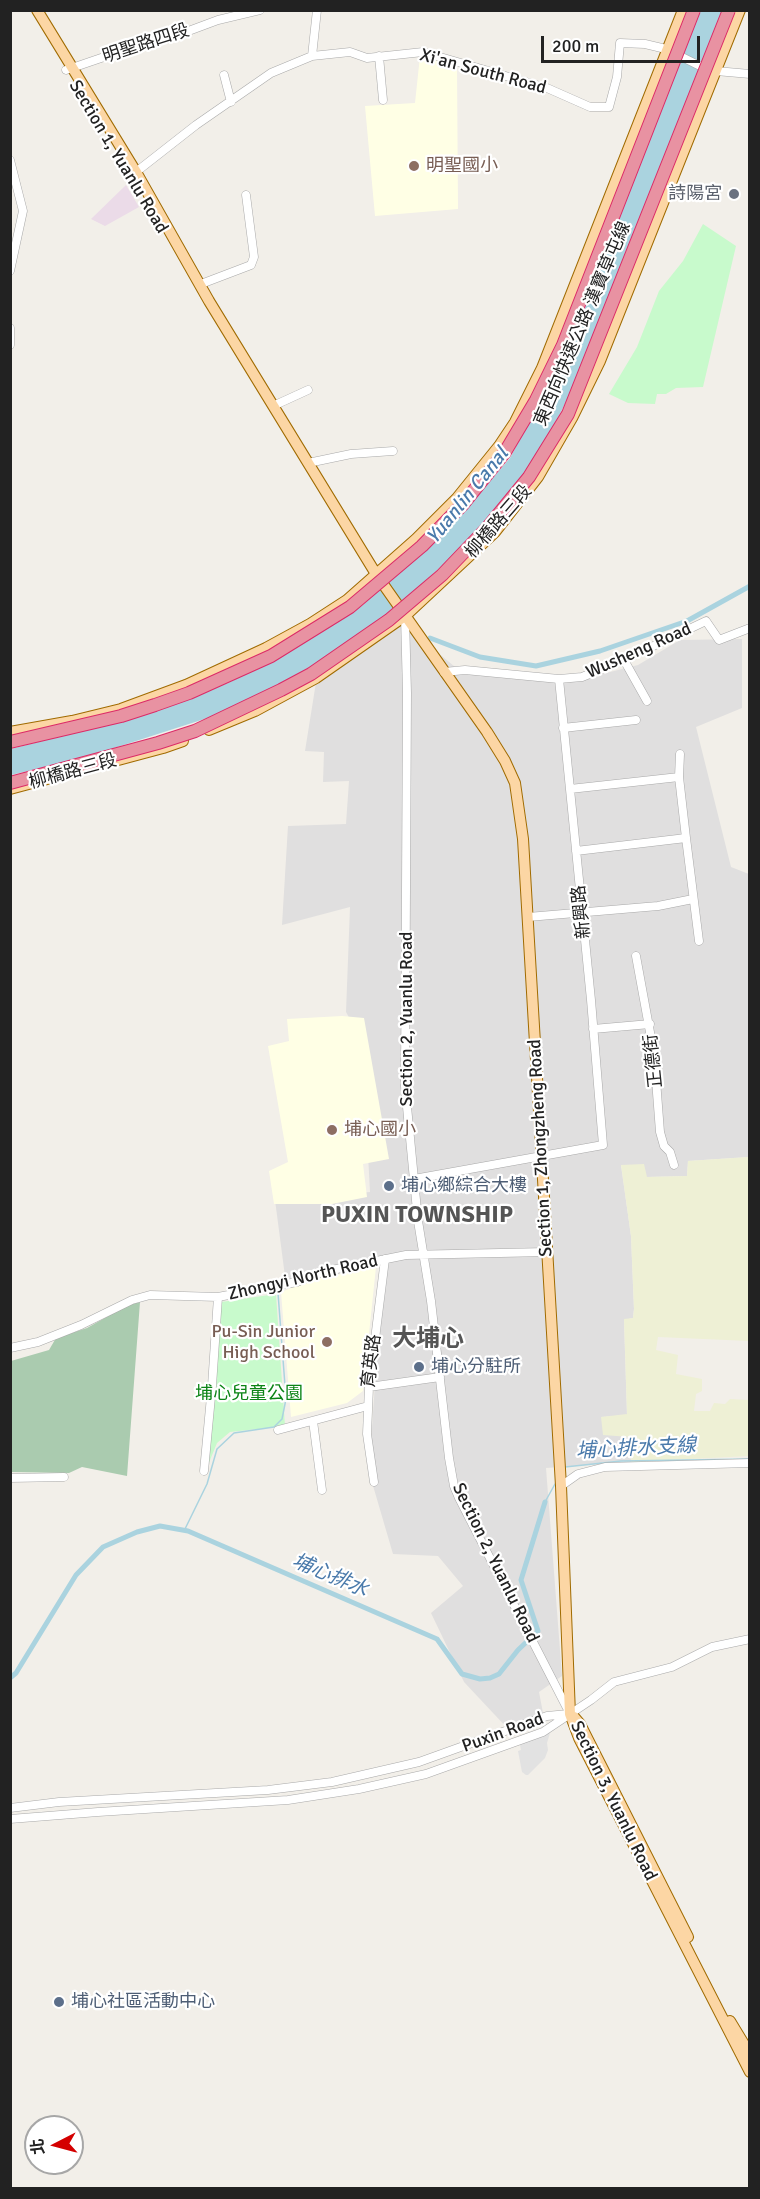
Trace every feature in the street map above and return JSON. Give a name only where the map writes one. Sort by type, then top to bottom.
[{"type":"highway","points":[[603,242],[607,215],[685,10]]},
{"type":"highway","name":"東西向快速公路 漢寶草屯線","points":[[10,742],[122,716],[181,696],[271,656],[350,607],[422,546],[464,504],[506,452],[536,400],[562,345],[694,10]]},
{"type":"highway","name":"東西向快速公路 漢寶草屯線","points":[[10,783],[150,746],[195,731],[251,706],[311,674],[367,637],[442,575],[488,527],[529,477],[568,414],[729,10]]},
{"type":"highway","points":[[651,210],[664,190],[734,10]]},
{"type":"main road","name":"Section 1, Yuanlu Road","points":[[30,10],[136,172],[209,301],[383,585]]},
{"type":"main road","name":"Section 1, Yuanlu Road","points":[[37,10],[198,290],[209,301]]},
{"type":"main road","points":[[10,732],[72,721],[121,709],[186,685],[266,648],[310,624],[346,600],[416,539],[457,498],[499,446],[515,422],[554,341],[666,49],[685,10]]},
{"type":"main road","name":"柳橋路三段","points":[[10,789],[163,748],[255,711],[316,678],[402,613],[495,532],[538,477],[600,361],[710,70],[740,10]]},
{"type":"main road","name":"Section 1, Zhongzheng Road","points":[[383,585],[487,732],[506,761],[515,783],[523,839],[528,917],[561,1486],[570,1714]]},
{"type":"main road","name":"Section 3, Yuanlu Road","points":[[570,1714],[580,1724],[732,2024],[750,2054]]},
{"type":"main road","name":"Section 3, Yuanlu Road","points":[[570,1714],[579,1738],[750,2072]]},
{"type":"street","name":"明聖路四段","points":[[69,69],[148,42],[167,39],[218,20],[260,10]]},
{"type":"street","points":[[312,56],[317,10]]},
{"type":"street","name":"Xi'an South Road","points":[[136,172],[196,125],[271,73],[312,56],[350,52],[367,58],[423,52],[538,85],[590,107],[609,107],[617,77],[620,43],[645,44],[666,49]]},
{"type":"street","points":[[666,49],[710,70],[750,74]]},
{"type":"street","points":[[379,56],[384,100]]},
{"type":"street","points":[[224,75],[231,102]]},
{"type":"street","points":[[10,160],[23,212],[10,271]]},
{"type":"street","points":[[201,284],[251,265],[254,257],[246,195]]},
{"type":"street","points":[[10,328],[10,345]]},
{"type":"street","points":[[273,406],[308,390]]},
{"type":"street","points":[[308,463],[351,454],[393,451]]},
{"type":"street","name":"Section 2, Yuanlu Road","points":[[402,613],[407,693],[405,1086],[418,1221],[425,1255],[449,1458],[454,1486],[570,1714]]},
{"type":"street","name":"Wusheng Road","points":[[444,672],[465,670],[559,679],[582,677],[706,621],[719,640],[750,628]]},
{"type":"street","points":[[624,660],[647,701]]},
{"type":"street","name":"新興路","points":[[541,1155],[603,1145],[559,679]]},
{"type":"street","points":[[563,728],[636,720]]},
{"type":"street","points":[[680,754],[679,777],[699,941]]},
{"type":"street","points":[[570,789],[679,777]]},
{"type":"street","points":[[576,851],[686,838]]},
{"type":"street","points":[[528,917],[658,906],[693,899]]},
{"type":"street","name":"正德街","points":[[636,956],[650,1024],[660,1132],[674,1165]]},
{"type":"street","points":[[593,1029],[650,1024]]},
{"type":"street","points":[[414,1179],[541,1155]]},
{"type":"street","name":"Zhongyi North Road","points":[[10,1348],[38,1342],[81,1325],[132,1300],[150,1295],[218,1297],[297,1282],[322,1272],[406,1255],[547,1252]]},
{"type":"street","name":"育英路","points":[[278,1430],[368,1406],[385,1259]]},
{"type":"street","points":[[204,1471],[218,1297]]},
{"type":"street","points":[[369,1387],[440,1377]]},
{"type":"street","points":[[368,1406],[367,1434],[374,1482]]},
{"type":"street","points":[[313,1421],[322,1490]]},
{"type":"street","points":[[561,1486],[578,1473],[605,1467],[750,1463]]},
{"type":"street","points":[[10,1478],[64,1477]]},
{"type":"street","points":[[570,1714],[614,1682],[672,1667],[712,1647],[750,1639]]},
{"type":"street","name":"Puxin Road","points":[[10,1808],[59,1802],[268,1790],[332,1782],[419,1762],[547,1716],[570,1714]]},
{"type":"street","name":"Puxin Road","points":[[10,1819],[288,1800],[359,1790],[426,1774],[516,1742],[543,1732],[570,1714]]},
{"type":"shaded area","name":"明聖國小","points":[[420,56],[457,65],[458,209],[375,216],[365,106],[415,103]]},
{"type":"shaded area","points":[[126,185],[139,207],[105,226],[91,219]]},
{"type":"shaded area","points":[[399,620],[461,672],[566,683],[638,665],[680,640],[742,639],[742,708],[696,727],[731,867],[749,874],[749,1157],[688,1161],[687,1176],[646,1177],[621,1165],[631,1236],[634,1309],[633,1318],[624,1320],[627,1415],[602,1417],[631,1437],[631,1462],[546,1468],[562,1676],[539,1692],[543,1713],[509,1730],[464,1682],[431,1613],[463,1586],[438,1556],[393,1554],[369,1472],[383,1265],[286,1284],[275,1200],[370,1192],[362,1041],[346,1012],[350,907],[282,925],[288,826],[346,824],[349,781],[323,782],[324,752],[305,751],[317,676]]},
{"type":"shaded area","name":"埔心國小","points":[[342,1016],[364,1018],[389,1159],[363,1164],[367,1197],[332,1204],[274,1204],[269,1171],[288,1162],[268,1046],[289,1041],[287,1019]]},
{"type":"shaded area","points":[[749,1157],[749,1341],[658,1337],[656,1350],[678,1355],[676,1374],[702,1379],[702,1391],[696,1394],[694,1411],[710,1411],[714,1403],[725,1404],[730,1399],[749,1400],[749,1456],[631,1462],[630,1437],[603,1435],[601,1417],[627,1414],[624,1319],[633,1318],[634,1309],[631,1236],[621,1165],[644,1164],[647,1177],[687,1176],[688,1161]]},
{"type":"shaded area","name":"Pu-Sin Junior High School","points":[[376,1267],[363,1391],[347,1403],[291,1417],[281,1292],[312,1280]]},
{"type":"shaded area","points":[[140,1302],[127,1476],[82,1467],[69,1473],[11,1472],[11,1361],[49,1350],[56,1338],[87,1328],[128,1305]]},
{"type":"shaded area","points":[[548,1731],[550,1733],[545,1758],[526,1775],[522,1772],[518,1751],[521,1750],[520,1745]]},
{"type":"green space","points":[[703,224],[736,246],[703,387],[676,388],[666,394],[657,394],[655,404],[628,403],[609,394],[637,347],[659,291],[683,261]]},
{"type":"green space","name":"埔心兒童公園","points":[[276,1294],[285,1426],[230,1432],[217,1443],[208,1465],[221,1302]]},
{"type":"water","points":[[697,11],[726,11],[583,369],[551,431],[526,472],[462,548],[395,608],[308,672],[220,714],[80,759],[11,775],[11,749],[124,720],[228,683],[363,605],[461,514],[510,458],[552,378]]},
{"type":"waterway","points":[[430,638],[480,657],[536,666],[600,651],[687,621],[750,586]]},
{"type":"waterway","points":[[184,1531],[207,1484],[217,1449],[234,1433],[274,1427],[282,1419],[286,1399],[278,1293]]},
{"type":"waterway","name":"埔心排水支線","points":[[565,1467],[621,1461],[750,1459]]},
{"type":"waterway","name":"埔心排水支線","points":[[545,1502],[555,1484]]},
{"type":"waterway","name":"埔心排水","points":[[10,1678],[16,1673],[76,1575],[103,1547],[137,1532],[160,1526],[188,1531],[437,1639],[462,1674],[480,1679],[490,1678],[499,1674],[518,1650],[538,1631],[521,1580],[545,1502]]},
{"type":"place","name":"明聖國小","points":[[414,166]]},
{"type":"place","name":"詩陽宮","points":[[734,194]]},
{"type":"place","name":"埔心國小","points":[[332,1130]]},
{"type":"place","name":"埔心鄉綜合大樓","points":[[389,1186]]},
{"type":"place","name":"Pu-Sin Junior High School","points":[[327,1342]]},
{"type":"place","name":"埔心分駐所","points":[[419,1367]]},
{"type":"place","name":"埔心社區活動中心","points":[[59,2002]]},
{"type":"district","name":"PUXIN TOWNSHIP","points":[[417,1216]]},
{"type":"district","name":"大埔心","points":[[428,1340]]},
{"type":"water label","name":"Yuanlin Canal","points":[[468,496]]}]
